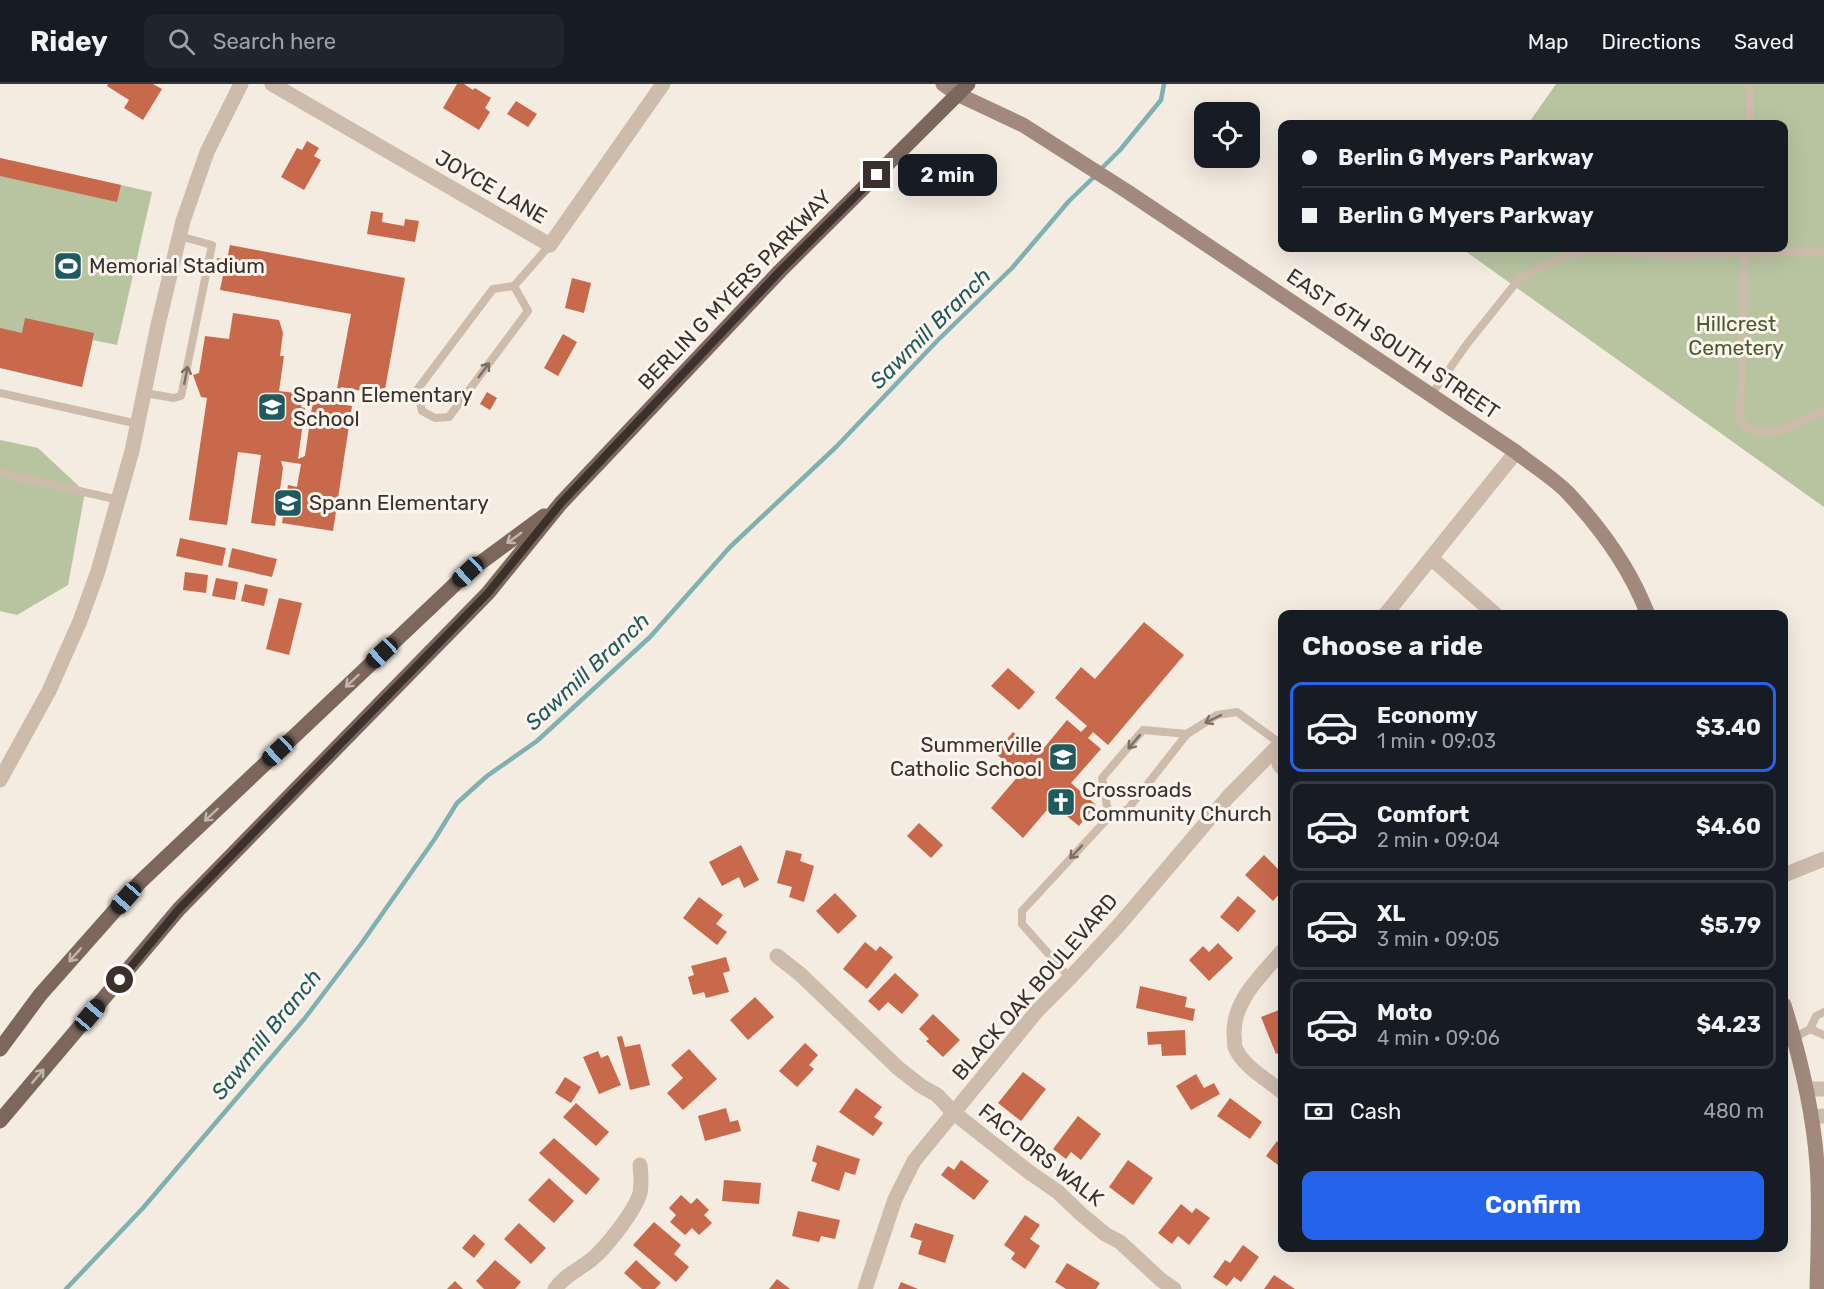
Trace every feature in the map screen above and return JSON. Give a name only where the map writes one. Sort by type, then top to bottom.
[{"type":"main road","name":"BERLIN G MYERS PARKWAY","points":[[0,1121],[179,909],[488,593],[561,503],[780,271],[963,89]]},
{"type":"main road","name":"BERLIN G MYERS PARKWAY","points":[[0,1049],[40,995],[140,882],[468,572],[561,503]]},
{"type":"main road","points":[[0,1038],[40,995]]},
{"type":"street","points":[[0,780],[49,691],[80,621],[98,571],[119,501],[138,424],[179,236],[207,152],[241,84]]},
{"type":"street","name":"JOYCE LANE","points":[[272,84],[550,245],[663,84]]},
{"type":"street","name":"EAST 6TH SOUTH STREET","points":[[943,84],[963,89],[1128,192],[1516,452],[1566,491],[1609,542],[1646,610]]},
{"type":"street","points":[[1389,610],[1516,452]]},
{"type":"street","points":[[1431,558],[1490,610]]},
{"type":"street","name":"BLACK OAK BOULEVARD","points":[[865,1289],[887,1221],[914,1161],[1037,1011],[1119,925],[1228,797],[1278,748]]},
{"type":"street","points":[[1788,873],[1824,859]]},
{"type":"street","name":"FACTORS WALK","points":[[777,956],[800,974],[898,1068],[937,1095],[954,1113],[1029,1172],[1058,1191],[1081,1214],[1105,1234],[1120,1242],[1147,1268],[1174,1289]]},
{"type":"street","points":[[1278,956],[1244,998],[1236,1014],[1234,1030],[1235,1047],[1246,1062],[1278,1089]]},
{"type":"street","points":[[1788,1018],[1806,1089],[1817,1116],[1819,1241],[1817,1289]]},
{"type":"street","points":[[1806,1089],[1824,1089]]},
{"type":"street","points":[[555,1289],[560,1282],[598,1255],[632,1211],[642,1183],[640,1165]]},
{"type":"lane","points":[[1750,84],[1750,120]]},
{"type":"lane","points":[[145,393],[174,398],[181,396],[183,387],[212,245],[179,236]]},
{"type":"lane","points":[[514,286],[528,311],[449,417],[435,418],[422,411],[417,390],[493,289],[514,286],[550,245]]},
{"type":"lane","points":[[1788,251],[1824,251]]},
{"type":"lane","points":[[1431,395],[1519,279],[1562,256],[1582,252]]},
{"type":"lane","points":[[1623,252],[1670,255],[1714,252]]},
{"type":"lane","points":[[1744,252],[1740,421],[1747,428],[1756,432],[1780,430],[1824,411]]},
{"type":"lane","points":[[0,393],[138,424]]},
{"type":"lane","points":[[0,473],[119,501]]},
{"type":"lane","points":[[1070,978],[1022,924],[1022,910],[1109,817],[1128,809],[1187,734],[1217,715],[1237,712],[1278,741]]},
{"type":"lane","points":[[1109,817],[1102,778],[1143,730],[1187,734]]},
{"type":"lane","points":[[1794,1038],[1810,1029],[1816,1016],[1824,1012]]},
{"type":"lane","points":[[1810,1029],[1824,1035]]},
{"type":"green space","name":"Hillcrest Cemetery","points":[[1556,84],[1824,84],[1824,507],[1467,252],[1788,252],[1788,120],[1531,120]]},
{"type":"green space","name":"Memorial Stadium","points":[[0,158],[152,192],[117,345],[93,340],[82,387],[0,368]]},
{"type":"green space","points":[[0,440],[38,448],[85,492],[68,585],[17,615],[0,611]]},
{"type":"building","points":[[108,84],[153,84],[162,89],[143,120],[124,108],[129,100],[107,86]]},
{"type":"building","points":[[457,84],[464,84],[473,90],[475,88],[491,98],[485,108],[490,112],[479,130],[443,108]]},
{"type":"building","points":[[516,101],[537,114],[528,127],[507,114]]},
{"type":"building","points":[[307,141],[319,148],[314,156],[321,160],[304,190],[281,177],[297,148],[302,150]]},
{"type":"building","points":[[0,158],[121,185],[117,202],[0,176]]},
{"type":"building","points":[[371,211],[383,213],[382,222],[404,226],[405,219],[419,221],[415,242],[367,234]]},
{"type":"building","points":[[230,245],[405,278],[384,395],[341,387],[340,395],[336,394],[351,314],[220,290],[224,270],[216,268],[217,258],[227,260]]},
{"type":"building","points":[[572,278],[591,283],[584,313],[565,308]]},
{"type":"building","points":[[233,313],[279,320],[283,333],[280,356],[284,356],[279,391],[303,394],[301,407],[305,408],[298,459],[305,456],[313,400],[352,406],[333,531],[282,523],[288,485],[297,487],[301,464],[281,461],[283,468],[275,526],[251,523],[261,455],[238,452],[227,525],[189,520],[207,398],[201,397],[193,375],[199,373],[205,336],[229,339]]},
{"type":"building","points":[[25,318],[94,333],[82,387],[0,368],[0,328],[22,333]]},
{"type":"building","points":[[563,334],[577,342],[558,376],[544,368]]},
{"type":"building","points":[[487,392],[497,398],[490,410],[480,404]]},
{"type":"building","points":[[180,538],[226,548],[222,566],[176,556]]},
{"type":"building","points":[[232,548],[277,559],[272,577],[228,567]]},
{"type":"building","points":[[185,572],[208,575],[206,593],[183,590]]},
{"type":"building","points":[[216,578],[238,582],[235,600],[212,596]]},
{"type":"building","points":[[245,584],[268,589],[264,606],[241,601]]},
{"type":"building","points":[[279,598],[302,603],[289,655],[266,649]]},
{"type":"building","points":[[1144,622],[1184,655],[1108,745],[1093,732],[1088,738],[1101,749],[1071,783],[1096,805],[1079,826],[1052,804],[1023,838],[991,808],[1020,774],[995,753],[1013,732],[1039,754],[1067,720],[1081,732],[1087,726],[1055,698],[1081,667],[1095,679]]},
{"type":"building","points":[[1008,668],[1035,692],[1019,710],[991,686]]},
{"type":"building","points":[[919,823],[943,845],[931,858],[907,836]]},
{"type":"building","points":[[741,845],[759,880],[744,888],[739,877],[722,886],[709,862]]},
{"type":"building","points":[[786,850],[802,854],[800,861],[814,866],[804,902],[789,897],[792,887],[777,883]]},
{"type":"building","points":[[1264,855],[1278,869],[1278,895],[1273,901],[1245,875]]},
{"type":"building","points":[[835,893],[857,916],[838,934],[816,911]]},
{"type":"building","points":[[1238,896],[1256,911],[1238,932],[1220,917]]},
{"type":"building","points":[[699,897],[723,915],[716,924],[727,932],[717,945],[683,918]]},
{"type":"building","points":[[865,942],[876,951],[880,946],[893,957],[867,989],[843,969]]},
{"type":"building","points":[[1218,943],[1233,958],[1209,981],[1189,960],[1203,946],[1209,952]]},
{"type":"building","points":[[726,957],[730,971],[723,973],[729,992],[706,998],[704,992],[693,995],[688,977],[694,975],[691,966]]},
{"type":"building","points":[[895,973],[919,995],[902,1014],[888,1002],[879,1011],[868,1001]]},
{"type":"building","points":[[1140,986],[1187,997],[1185,1007],[1195,1009],[1193,1021],[1136,1008]]},
{"type":"building","points":[[755,997],[774,1017],[748,1040],[730,1020]]},
{"type":"building","points":[[1278,1010],[1278,1053],[1276,1054],[1261,1017]]},
{"type":"building","points":[[933,1014],[960,1040],[943,1057],[926,1041],[929,1039],[919,1029]]},
{"type":"building","points":[[1185,1030],[1186,1055],[1162,1056],[1161,1044],[1148,1045],[1147,1032]]},
{"type":"building","points":[[622,1036],[625,1047],[640,1044],[650,1085],[630,1090],[617,1037]]},
{"type":"building","points":[[805,1043],[818,1055],[809,1065],[814,1069],[797,1087],[779,1071]]},
{"type":"building","points":[[689,1049],[717,1079],[683,1110],[667,1093],[683,1078],[671,1065]]},
{"type":"building","points":[[598,1051],[601,1058],[608,1055],[621,1085],[599,1094],[583,1057]]},
{"type":"building","points":[[1023,1072],[1046,1089],[1021,1121],[998,1103]]},
{"type":"building","points":[[1196,1074],[1204,1088],[1214,1083],[1220,1094],[1191,1110],[1176,1086]]},
{"type":"building","points":[[565,1077],[581,1087],[571,1103],[555,1093]]},
{"type":"building","points":[[856,1088],[882,1107],[874,1117],[883,1123],[873,1136],[839,1112]]},
{"type":"building","points":[[1230,1098],[1262,1122],[1250,1139],[1217,1116]]},
{"type":"building","points":[[576,1103],[609,1132],[596,1146],[563,1117]]},
{"type":"building","points":[[726,1108],[730,1122],[738,1120],[741,1131],[705,1141],[698,1116]]},
{"type":"building","points":[[1078,1116],[1101,1134],[1081,1160],[1071,1152],[1066,1159],[1053,1149]]},
{"type":"building","points":[[554,1138],[600,1179],[586,1195],[539,1153]]},
{"type":"building","points":[[1277,1141],[1278,1165],[1266,1156]]},
{"type":"building","points":[[817,1145],[860,1159],[855,1175],[845,1172],[839,1191],[811,1181],[817,1163],[812,1161]]},
{"type":"building","points":[[961,1160],[989,1181],[974,1200],[941,1175],[948,1166],[954,1170]]},
{"type":"building","points":[[1128,1160],[1153,1178],[1133,1205],[1109,1187]]},
{"type":"building","points":[[549,1178],[574,1201],[554,1223],[528,1200]]},
{"type":"building","points":[[724,1180],[761,1183],[759,1204],[722,1201]]},
{"type":"building","points":[[681,1195],[691,1204],[697,1198],[709,1210],[704,1215],[712,1223],[699,1235],[692,1228],[685,1235],[670,1222],[676,1215],[669,1208]]},
{"type":"building","points":[[1181,1204],[1192,1213],[1196,1208],[1210,1218],[1189,1245],[1178,1236],[1172,1244],[1158,1233]]},
{"type":"building","points":[[798,1211],[840,1220],[835,1239],[821,1236],[819,1242],[792,1236]]},
{"type":"building","points":[[1025,1215],[1040,1225],[1030,1239],[1040,1246],[1025,1269],[1011,1259],[1015,1253],[1004,1245]]},
{"type":"building","points":[[654,1222],[681,1245],[674,1254],[689,1267],[676,1282],[633,1245]]},
{"type":"building","points":[[519,1223],[546,1248],[531,1264],[504,1239]]},
{"type":"building","points":[[915,1223],[954,1235],[945,1263],[918,1254],[922,1241],[910,1237]]},
{"type":"building","points":[[474,1234],[485,1244],[474,1258],[462,1248]]},
{"type":"building","points":[[1243,1245],[1259,1257],[1241,1282],[1234,1277],[1227,1286],[1213,1277],[1225,1260],[1230,1263]]},
{"type":"building","points":[[495,1260],[521,1282],[515,1289],[484,1289],[476,1281]]},
{"type":"building","points":[[636,1260],[661,1283],[655,1289],[642,1289],[624,1273]]},
{"type":"building","points":[[1067,1263],[1100,1283],[1096,1289],[1066,1289],[1055,1282]]},
{"type":"building","points":[[1274,1275],[1295,1289],[1264,1289]]},
{"type":"building","points":[[777,1279],[790,1289],[769,1289]]},
{"type":"building","points":[[455,1281],[463,1289],[447,1289]]},
{"type":"building","points":[[901,1282],[918,1289],[898,1289]]},
{"type":"waterway","name":"Sawmill Branch","points":[[1100,170],[1120,150],[1161,100],[1164,84]]},
{"type":"waterway","name":"Sawmill Branch","points":[[66,1289],[143,1208],[305,1018],[361,944],[434,840],[457,803],[487,776],[537,741],[650,637],[730,547],[836,447],[938,340],[1012,268],[1069,201],[1095,176]]},
{"type":"place","name":"Memorial Stadium","points":[[68,266]]},
{"type":"place","name":"Spann Elementary School","points":[[272,407]]},
{"type":"place","name":"Spann Elementary","points":[[288,503]]},
{"type":"place","name":"Summerville Catholic School","points":[[1063,757]]},
{"type":"place","name":"Crossroads Community Church","points":[[1061,802]]},
{"type":"route","points":[[120,980],[179,909],[488,593],[561,503],[780,271],[877,175]]}]
